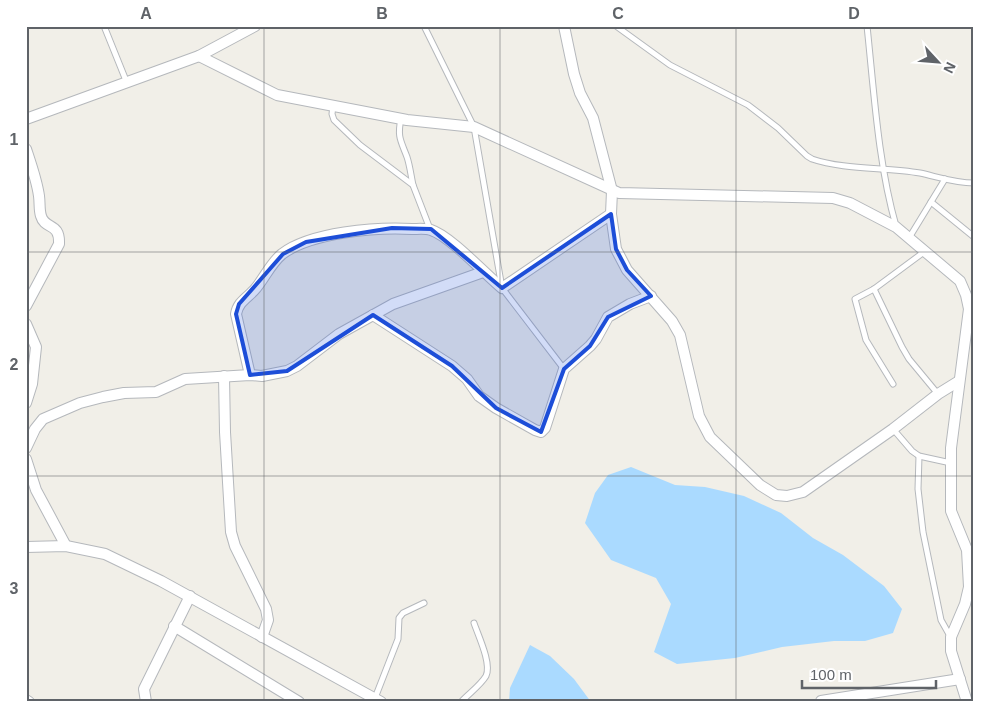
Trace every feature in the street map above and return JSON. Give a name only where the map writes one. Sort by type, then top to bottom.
[{"type":"street","points":[[564,26],[574,74],[580,92],[593,118],[612,190],[611,214],[616,249],[627,270],[652,296],[680,334],[700,416],[710,437],[760,485],[776,495],[787,496],[803,492],[893,429],[938,394],[959,381]]},
{"type":"street","points":[[26,119],[199,56],[252,27]]},
{"type":"street","points":[[199,56],[277,96],[401,119],[474,127],[612,190],[628,194],[833,198],[858,207],[896,227],[960,281],[966,294],[969,309],[951,448],[951,511],[970,550],[969,587],[965,604],[951,637],[951,651],[967,702]]},
{"type":"street","points":[[26,149],[39,195],[40,216],[56,229],[59,234],[59,244],[26,306]]},
{"type":"street","points":[[250,375],[236,314],[239,304],[250,295],[272,265],[283,254],[306,242],[332,235],[392,228],[430,229],[453,244],[502,288],[611,214]]},
{"type":"street","points":[[26,448],[35,429],[43,419],[80,403],[124,393],[156,392],[185,379],[262,376],[286,372],[297,366],[339,334],[393,304],[483,272]]},
{"type":"street","points":[[373,315],[452,366],[467,379],[479,396],[496,408],[541,432],[545,428],[564,369],[590,346],[608,317],[614,312],[652,296]]},
{"type":"street","points":[[26,324],[36,347],[32,384],[26,403]]},
{"type":"street","points":[[224,376],[225,432],[231,532],[235,546],[266,609],[268,620],[262,637]]},
{"type":"street","points":[[26,459],[36,490],[66,546]]},
{"type":"street","points":[[27,546],[66,546],[105,554],[190,596],[378,700]]},
{"type":"street","points":[[146,702],[144,689],[190,596]]},
{"type":"street","points":[[174,626],[300,702]]},
{"type":"street","points":[[821,701],[960,679]]},
{"type":"lane","points":[[104,26],[127,83]]},
{"type":"lane","points":[[424,26],[474,127],[502,288],[564,369]]},
{"type":"lane","points":[[616,26],[670,65],[748,105],[778,128],[806,156],[817,161],[920,173],[945,180],[974,184]]},
{"type":"lane","points":[[867,26],[888,198],[896,227]]},
{"type":"lane","points":[[333,105],[332,114],[334,120],[360,145],[413,185]]},
{"type":"lane","points":[[401,119],[398,131],[399,138],[410,167],[413,185],[430,229]]},
{"type":"lane","points":[[909,238],[945,180]]},
{"type":"lane","points":[[931,202],[974,237]]},
{"type":"lane","points":[[893,384],[866,340],[855,302],[856,297],[874,289],[924,252]]},
{"type":"lane","points":[[874,289],[909,359],[938,394]]},
{"type":"lane","points":[[893,429],[912,451],[919,456],[951,463]]},
{"type":"lane","points":[[919,456],[918,489],[923,532],[941,620],[951,637]]},
{"type":"lane","points":[[378,700],[398,639],[399,618],[403,613],[424,604]]},
{"type":"lane","points":[[461,702],[485,677],[488,670],[486,658],[474,623]]},
{"type":"highlighted area","points":[[611,214],[616,249],[627,270],[651,296],[608,317],[590,346],[564,369],[541,432],[496,408],[452,366],[373,315],[287,371],[250,375],[236,314],[239,304],[283,254],[306,242],[392,228],[431,229],[502,288]]},
{"type":"water","points":[[631,467],[675,485],[705,487],[744,496],[781,513],[813,538],[843,555],[884,586],[902,609],[893,633],[865,641],[834,641],[782,647],[735,658],[677,664],[654,652],[671,604],[656,578],[611,560],[585,523],[595,493],[608,475]]},
{"type":"water","points":[[530,645],[550,656],[574,679],[591,702],[509,702],[510,688]]}]
